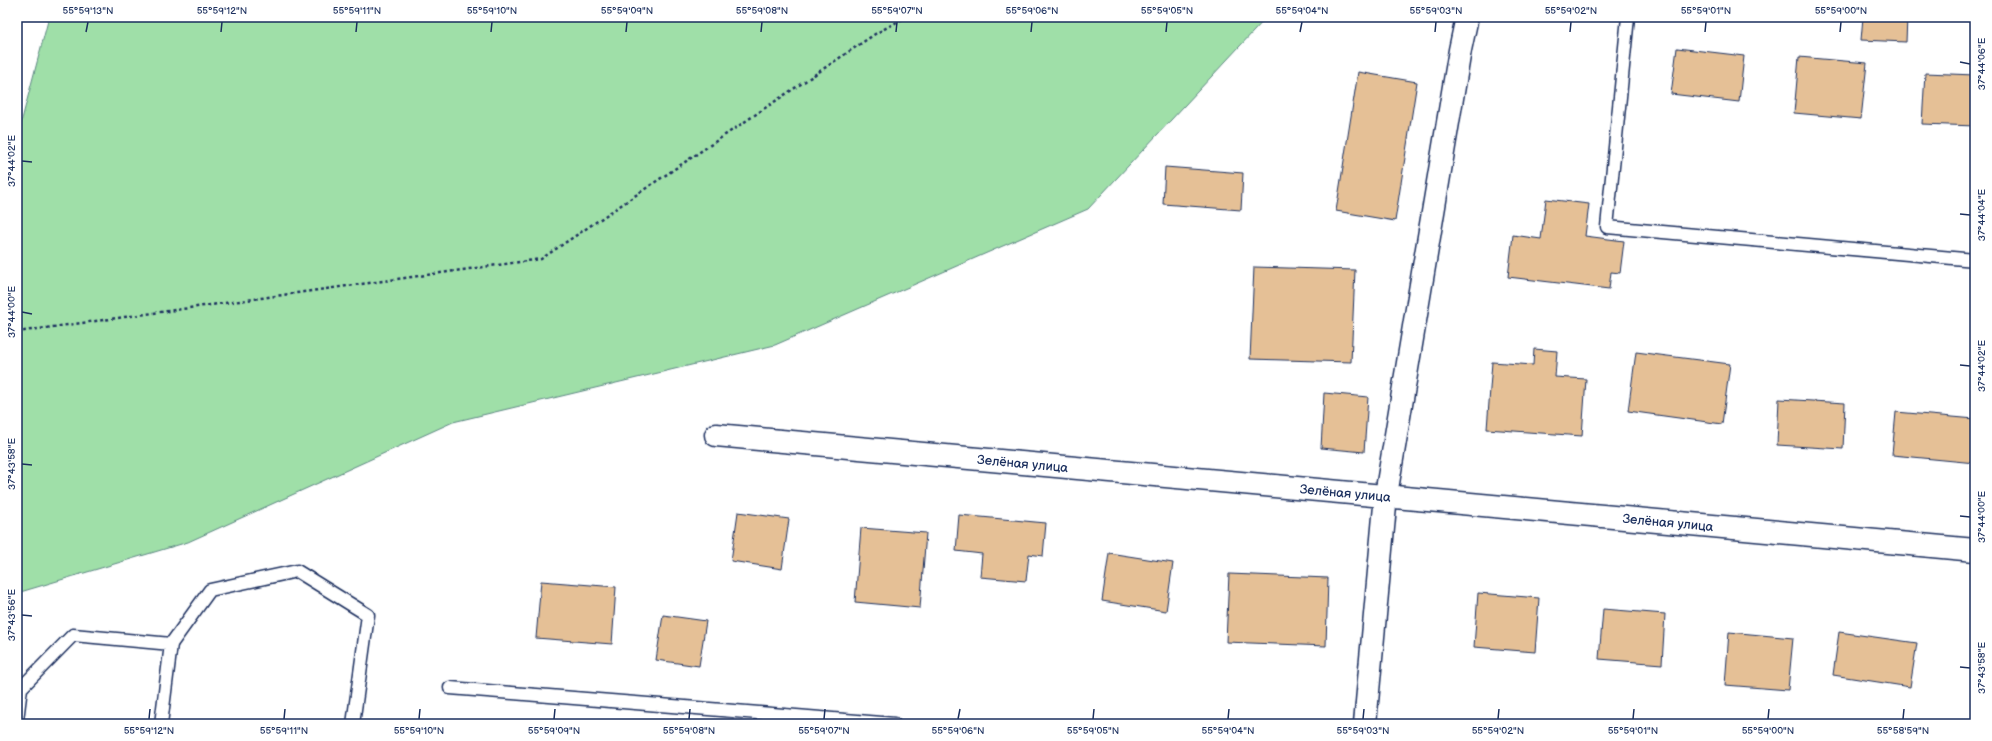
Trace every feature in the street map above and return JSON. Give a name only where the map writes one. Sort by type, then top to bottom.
[{"type":"street","points":[[1365,724],[1386,496],[1460,50],[1467,17]]},
{"type":"street","name":"Зелёная улица","points":[[716,435],[1975,550]]},
{"type":"lane","points":[[1628,17],[1608,227],[1975,260]]},
{"type":"lane","points":[[161,724],[171,644],[210,590],[297,571],[368,615],[353,724]]},
{"type":"lane","points":[[17,720],[21,688],[73,635],[171,644]]},
{"type":"lane","points":[[450,688],[894,724]]},
{"type":"path","points":[[17,332],[541,259],[875,34],[906,17]]},
{"type":"green space","points":[[49,17],[1267,17],[1088,209],[775,345],[453,422],[188,542],[17,593],[17,138]]},
{"type":"building","points":[[1863,17],[1907,17],[1906,42],[1861,40]]},
{"type":"building","points":[[1677,48],[1744,56],[1739,102],[1671,94]]},
{"type":"building","points":[[1799,57],[1867,63],[1861,119],[1794,113]]},
{"type":"building","points":[[1358,72],[1417,82],[1395,221],[1336,211]]},
{"type":"building","points":[[1925,73],[1975,75],[1975,126],[1922,124]]},
{"type":"building","points":[[1165,167],[1243,173],[1241,210],[1163,204]]},
{"type":"building","points":[[1546,199],[1589,204],[1585,236],[1624,241],[1620,273],[1611,272],[1609,289],[1508,277],[1513,235],[1541,239]]},
{"type":"building","points":[[1254,267],[1355,270],[1351,362],[1250,359]]},
{"type":"building","points":[[1534,349],[1557,351],[1555,377],[1586,379],[1582,436],[1487,429],[1492,362],[1533,365]]},
{"type":"building","points":[[1636,352],[1730,364],[1722,424],[1628,411]]},
{"type":"building","points":[[1324,393],[1368,397],[1364,452],[1321,448]]},
{"type":"building","points":[[1779,399],[1845,403],[1843,449],[1777,445]]},
{"type":"building","points":[[1896,412],[1975,419],[1975,463],[1892,455]]},
{"type":"building","points":[[738,512],[789,519],[782,569],[731,561]]},
{"type":"building","points":[[959,515],[1046,523],[1043,556],[1029,554],[1026,581],[980,577],[982,554],[956,551]]},
{"type":"building","points":[[861,528],[926,533],[920,608],[855,602]]},
{"type":"building","points":[[1109,553],[1173,563],[1166,611],[1102,601]]},
{"type":"building","points":[[1229,574],[1328,578],[1326,646],[1226,642]]},
{"type":"building","points":[[541,581],[616,587],[612,644],[536,638]]},
{"type":"building","points":[[1478,593],[1539,598],[1535,652],[1474,647]]},
{"type":"building","points":[[1603,609],[1665,614],[1662,664],[1599,659]]},
{"type":"building","points":[[663,615],[706,621],[699,666],[656,660]]},
{"type":"building","points":[[1729,632],[1793,638],[1788,690],[1725,685]]},
{"type":"building","points":[[1839,632],[1917,643],[1910,687],[1833,675]]}]
